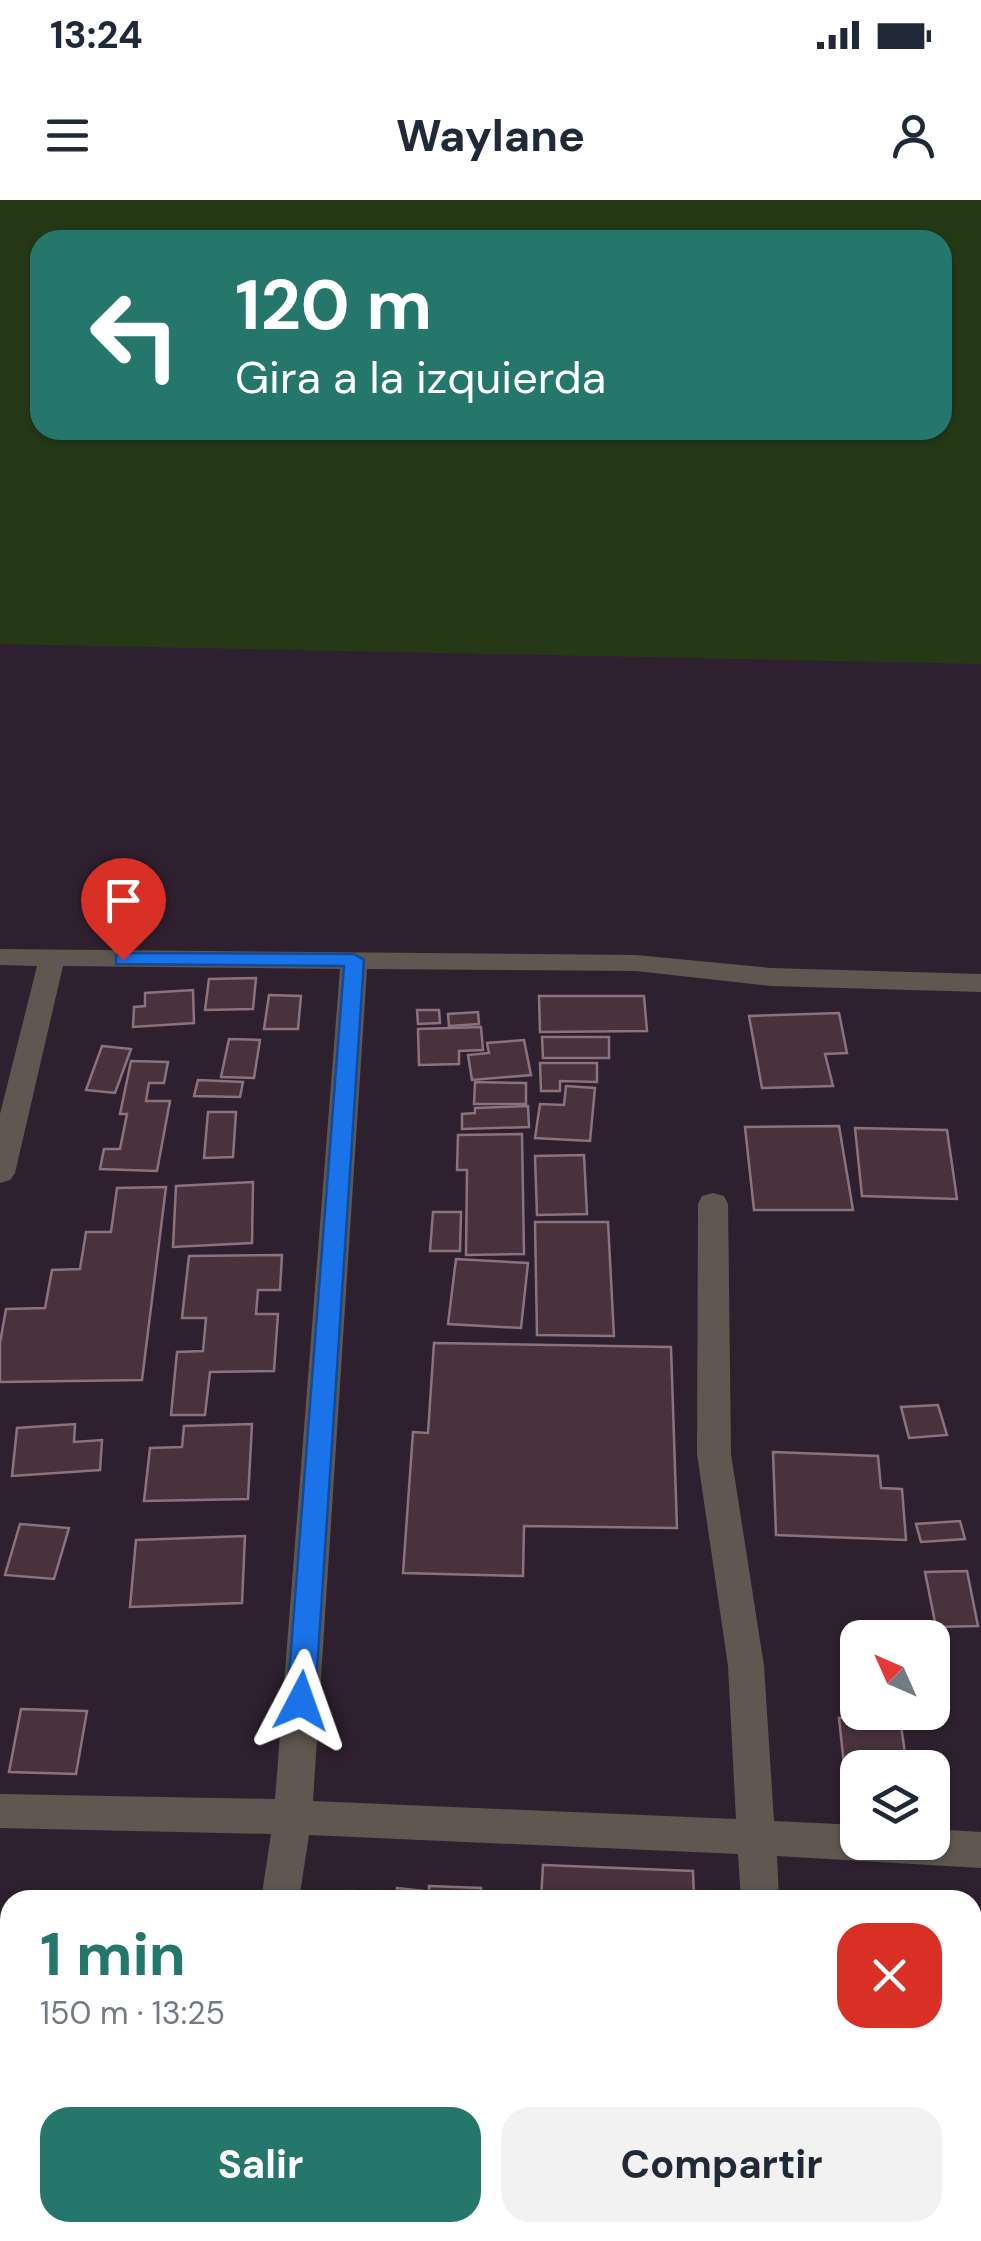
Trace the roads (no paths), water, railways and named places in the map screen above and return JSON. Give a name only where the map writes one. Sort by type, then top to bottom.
[{"type":"street","points":[[0,957],[636,963],[771,977],[981,983]]},
{"type":"street","points":[[0,1174],[52,958]]},
{"type":"street","points":[[282,1890],[293,1817],[354,960]]},
{"type":"street","points":[[713,1204],[714,1454],[746,1666],[759,1890]]},
{"type":"street","points":[[0,1811],[293,1817],[840,1841]]},
{"type":"street","points":[[950,1848],[981,1850]]}]
